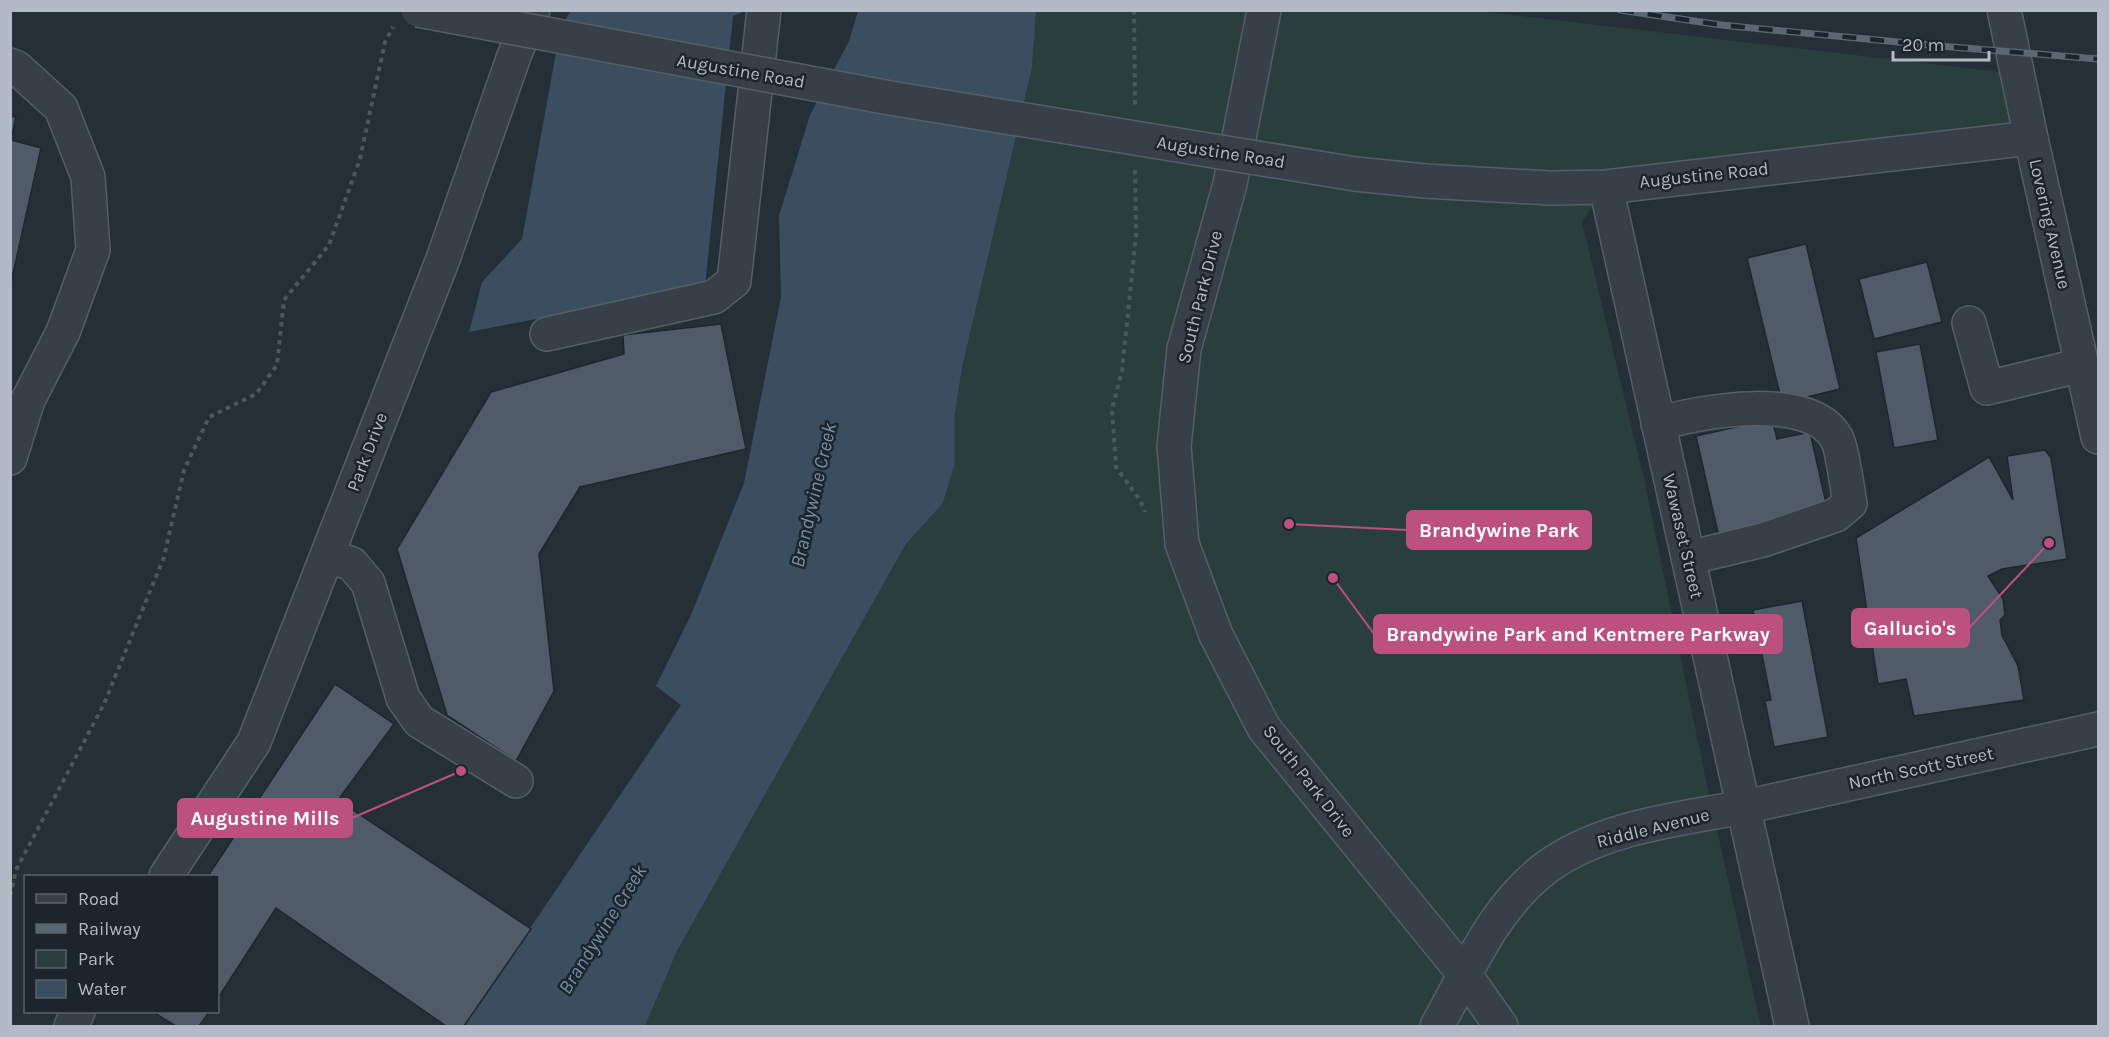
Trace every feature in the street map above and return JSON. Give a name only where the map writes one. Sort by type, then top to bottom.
[{"type":"street","name":"Park Drive","points":[[167,875],[254,742],[443,259],[514,56],[533,10]]},
{"type":"street","points":[[547,334],[714,297],[734,281],[764,10]]},
{"type":"street","name":"South Park Drive","points":[[1264,10],[1230,184],[1184,349],[1174,446],[1182,544],[1216,635],[1264,728],[1465,975],[1501,1026]]},
{"type":"street","name":"Lovering Avenue","points":[[2004,10],[2031,138],[2086,324],[2082,365],[2098,430]]},
{"type":"street","name":"Augustine Road","points":[[407,16],[1355,174],[1425,181],[1550,188],[1606,186],[2031,138]]},
{"type":"street","points":[[10,65],[17,68],[61,108],[88,177],[93,250],[63,332],[28,400],[13,443]]},
{"type":"street","name":"Wawaset Street","points":[[1606,186],[1792,1026]]},
{"type":"street","points":[[1969,323],[1987,388],[2082,365]]},
{"type":"street","points":[[1658,424],[1707,412],[1743,408],[1798,412],[1825,424],[1837,440],[1850,503],[1836,515],[1763,540],[1688,558]]},
{"type":"street","points":[[327,555],[352,564],[368,583],[403,698],[419,721],[516,782]]},
{"type":"street","name":"North Scott Street","points":[[1743,807],[2098,729]]},
{"type":"street","name":"Riddle Avenue","points":[[1437,1026],[1482,943],[1506,906],[1546,868],[1578,849],[1615,835],[1650,825],[1743,807]]},
{"type":"path","points":[[1134,10],[1135,117]]},
{"type":"path","points":[[10,896],[16,870],[104,704],[164,557],[184,470],[209,417],[256,394],[277,365],[284,300],[329,244],[360,159],[385,42],[407,16]]},
{"type":"path","points":[[1135,164],[1136,235],[1122,371],[1112,409],[1116,466],[1140,500],[1148,520]]},
{"type":"green space","points":[[1036,11],[1478,11],[2018,74],[2031,138],[1606,186],[1582,222],[1645,483],[1708,790],[1761,1026],[645,1026],[677,951],[906,544],[943,503],[954,466],[954,419],[962,368],[1032,68]]},
{"type":"water","points":[[570,11],[746,11],[733,16],[705,286],[469,332],[482,282],[522,239],[560,31]]},
{"type":"water","name":"Brandywine Creek","points":[[858,11],[1036,11],[1032,68],[962,368],[954,419],[954,466],[943,503],[906,544],[677,951],[645,1026],[464,1026],[681,705],[656,686],[691,615],[744,483],[781,297],[779,216],[810,115],[849,41]]},
{"type":"building","points":[[10,116],[16,117],[11,140],[41,148],[10,287]]},
{"type":"building","points":[[1806,244],[1840,389],[1782,403],[1747,258]]},
{"type":"building","points":[[1927,262],[1942,322],[1874,339],[1859,279]]},
{"type":"building","points":[[721,324],[746,449],[580,487],[539,554],[554,691],[516,761],[447,715],[397,549],[491,392],[624,354],[623,335]]},
{"type":"building","points":[[1920,344],[1938,440],[1894,448],[1876,352]]},
{"type":"building","points":[[1772,419],[1777,439],[1810,432],[1828,512],[1719,537],[1696,436]]},
{"type":"building","points":[[2045,450],[2051,458],[2067,559],[2002,569],[1988,576],[2003,599],[2005,615],[2000,620],[2002,635],[2018,666],[2024,700],[1914,716],[1906,679],[1878,684],[1856,538],[1989,457],[2013,500],[2007,456]]},
{"type":"building","points":[[1802,601],[1828,737],[1774,747],[1765,701],[1771,700],[1753,610]]},
{"type":"building","points":[[335,684],[394,724],[338,800],[531,929],[464,1026],[446,1026],[276,908],[219,996],[219,875],[209,875]]},
{"type":"building","points":[[155,1013],[208,1013],[199,1026],[176,1026]]},
{"type":"railway","points":[[1620,10],[1721,25],[2098,59]]},
{"type":"place","name":"Brandywine Park","points":[[1289,524]]},
{"type":"place","name":"Gallucio's","points":[[2049,543]]},
{"type":"place","name":"Brandywine Park and Kentmere Parkway","points":[[1333,578]]},
{"type":"place","name":"Augustine Mills","points":[[461,771]]}]
